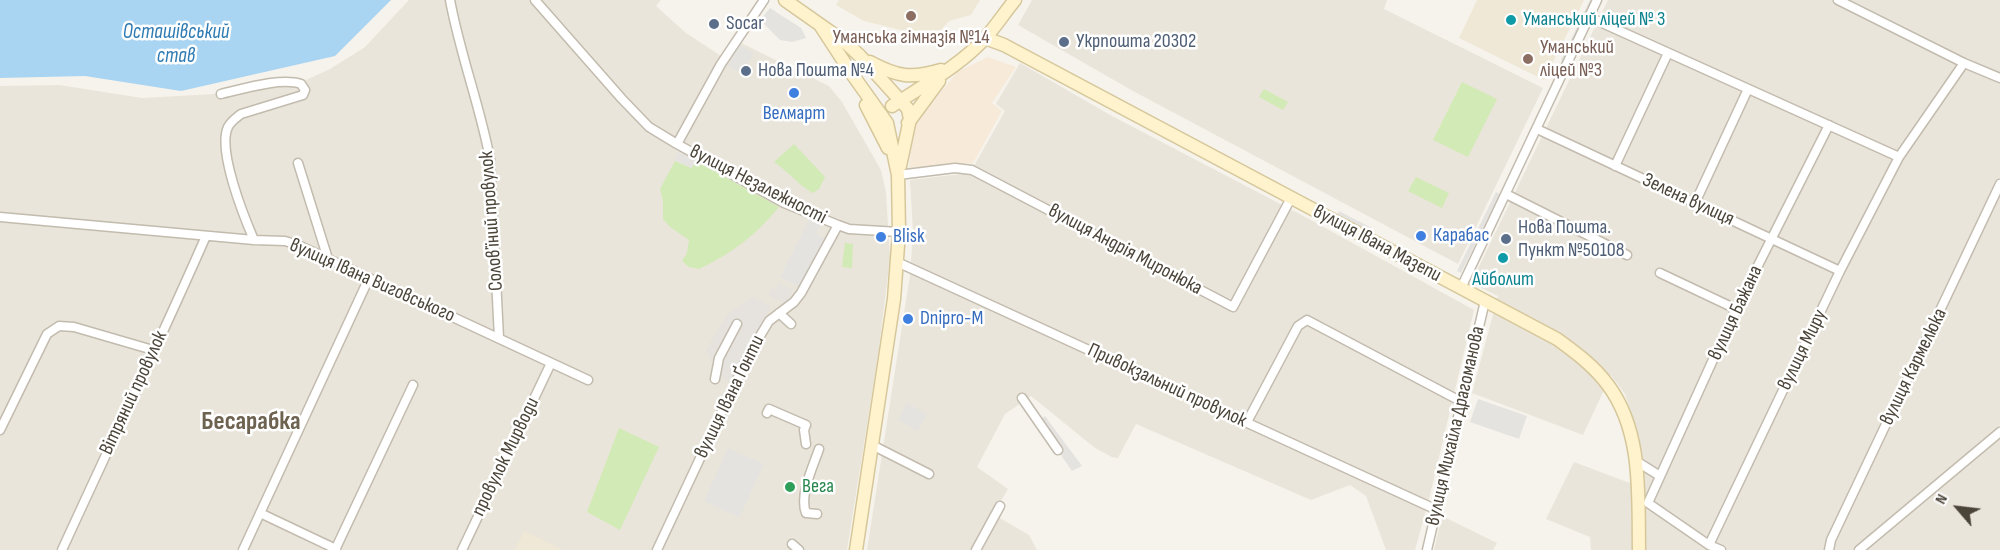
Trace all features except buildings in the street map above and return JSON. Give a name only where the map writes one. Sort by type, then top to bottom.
[{"type":"main road","points":[[785,0],[860,56],[887,71],[902,76],[924,76],[951,67]]},
{"type":"main road","points":[[856,550],[894,299],[897,262],[898,175],[886,113],[951,67],[985,38],[1015,0]]},
{"type":"main road","points":[[820,25],[887,123],[897,129],[903,128],[951,67]]},
{"type":"main road","name":"вулиця Івана Мазепи","points":[[985,38],[1006,46],[1557,339],[1584,359],[1608,385],[1622,408],[1633,439],[1636,461],[1639,550]]},
{"type":"main road","points":[[860,56],[910,115],[898,175]]},
{"type":"main road","points":[[852,74],[898,175]]},
{"type":"street","name":"Соловʼїний провулок","points":[[450,0],[461,53],[486,136],[490,159],[499,338]]},
{"type":"street","points":[[535,0],[649,127],[677,144]]},
{"type":"street","points":[[1461,288],[1597,0]]},
{"type":"street","points":[[1838,0],[1964,63],[2000,78]]},
{"type":"street","name":"вулиця Незалежності","points":[[762,6],[721,64],[677,144],[784,203],[838,225],[849,229],[899,232]]},
{"type":"street","points":[[1589,17],[1899,157]]},
{"type":"street","points":[[1614,166],[1668,53]]},
{"type":"street","name":"вулиця Миру","points":[[1709,544],[1840,271],[1899,157],[1964,63]]},
{"type":"street","points":[[221,94],[291,82],[302,84],[305,90],[303,95],[241,114],[233,120],[226,132],[234,190],[254,240]]},
{"type":"street","points":[[1695,203],[1748,89]]},
{"type":"street","name":"вулиця Бажана","points":[[1709,544],[1648,503],[1736,309],[1829,125]]},
{"type":"street","name":"Зелена вулиця","points":[[1536,129],[1840,271]]},
{"type":"street","points":[[298,163],[328,259]]},
{"type":"street","name":"вулиця Андрія Миронюка","points":[[898,175],[955,168],[972,170],[1233,307],[1291,198]]},
{"type":"street","name":"вулиця Кармелюка","points":[[1829,550],[1831,540],[2000,184]]},
{"type":"street","points":[[1506,194],[1627,255]]},
{"type":"street","name":"вулиця Івана Виговського","points":[[0,217],[285,241],[588,380]]},
{"type":"street","name":"вулиця Івана Ґонти","points":[[657,550],[748,356],[769,321],[794,302],[801,293],[838,225]]},
{"type":"street","name":"Вітряний провулок","points":[[62,550],[206,236]]},
{"type":"street","name":"Привокзальний провулок","points":[[897,262],[1437,510]]},
{"type":"street","points":[[1660,273],[1736,309]]},
{"type":"street","points":[[243,550],[369,278]]},
{"type":"street","name":"вулиця Михайла Драгоманова","points":[[1427,550],[1485,301]]},
{"type":"street","points":[[779,313],[791,324]]},
{"type":"street","points":[[1246,422],[1298,326],[1307,320],[1462,402]]},
{"type":"street","points":[[715,379],[719,358],[737,324]]},
{"type":"street","points":[[0,430],[47,334],[59,326],[74,327],[153,350]]},
{"type":"street","name":"провулок Мирводи","points":[[462,550],[551,363]]},
{"type":"street","points":[[260,513],[336,549],[413,385]]},
{"type":"street","points":[[1022,398],[1058,450]]},
{"type":"street","points":[[767,413],[769,409],[806,425],[804,430],[806,444]]},
{"type":"street","points":[[1859,550],[2000,432]]},
{"type":"street","points":[[872,445],[929,474]]},
{"type":"street","points":[[817,514],[806,513],[804,505],[819,449]]},
{"type":"street","points":[[1636,461],[1660,476]]},
{"type":"street","points":[[976,550],[1000,506]]},
{"type":"street","points":[[1709,544],[1721,550]]},
{"type":"shaded area","points":[[409,0],[661,0],[656,6],[686,33],[721,56],[733,39],[829,86],[842,102],[881,170],[886,192],[890,258],[878,356],[847,550],[0,550],[0,86],[59,85],[142,98],[250,92],[304,81],[330,69],[365,47]]},
{"type":"shaded area","name":"Уманська гімназія №14","points":[[839,0],[980,0],[971,15],[949,21],[941,30],[905,31],[864,21],[836,5]]},
{"type":"shaded area","points":[[1032,0],[1387,0],[1384,9],[1543,88],[1458,264],[1133,91],[1018,25]]},
{"type":"shaded area","name":"Уманський ліцей №3","points":[[1477,0],[1584,0],[1544,80],[1459,38]]},
{"type":"shaded area","points":[[1590,0],[1594,0],[1564,62],[1561,60]]},
{"type":"shaded area","points":[[1608,0],[2000,0],[2000,550],[1591,550],[1590,537],[1546,519],[1574,462],[1643,488],[1639,437],[1625,394],[1611,375],[1583,435],[1472,393],[1498,296],[1471,283]]},
{"type":"shaded area","points":[[770,8],[801,28],[806,38],[792,42],[780,40],[760,20]]},
{"type":"shaded area","points":[[739,45],[754,53],[743,74],[728,66]]},
{"type":"shaded area","points":[[988,57],[1016,67],[992,103],[1002,111],[973,163],[909,168],[914,126],[957,72]]},
{"type":"shaded area","points":[[1020,63],[1112,116],[1309,219],[1474,310],[1415,550],[1386,550],[1366,496],[1350,485],[1311,500],[1136,424],[1118,458],[1112,457],[1095,448],[1031,396],[1005,414],[977,467],[1008,489],[993,514],[1029,535],[1037,550],[867,550],[910,275],[913,233],[910,180],[970,173],[1005,111],[996,104]]},
{"type":"shaded area","points":[[678,152],[696,159],[692,168],[675,160]]},
{"type":"shaded area","points":[[1496,192],[1500,194],[1461,273],[1457,271]]},
{"type":"shaded area","points":[[1339,211],[1372,228],[1369,235],[1336,218]]},
{"type":"shaded area","points":[[810,218],[821,224],[816,234],[827,240],[802,288],[780,277]]},
{"type":"shaded area","points":[[779,283],[793,290],[786,304],[768,295],[772,288],[776,290]]},
{"type":"shaded area","points":[[753,297],[771,307],[732,383],[721,377],[706,350],[728,313]]},
{"type":"shaded area","points":[[1478,399],[1527,416],[1519,439],[1470,422]]},
{"type":"shaded area","points":[[907,403],[927,414],[918,431],[898,420]]},
{"type":"shaded area","points":[[1045,416],[1082,466],[1072,471],[1038,422]]},
{"type":"shaded area","points":[[728,448],[764,464],[739,518],[704,501]]},
{"type":"shaded area","points":[[1442,516],[1497,543],[1493,550],[1434,550]]},
{"type":"shaded area","points":[[524,531],[563,550],[515,550]]},
{"type":"green space","points":[[1462,82],[1497,99],[1468,157],[1433,140]]},
{"type":"green space","points":[[1264,89],[1288,102],[1283,110],[1259,97]]},
{"type":"green space","points":[[794,144],[825,177],[819,189],[813,193],[774,162]]},
{"type":"green space","points":[[675,161],[691,168],[696,161],[779,207],[752,235],[722,257],[699,269],[689,267],[682,261],[687,253],[689,240],[670,227],[663,219],[660,189]]},
{"type":"green space","points":[[1416,177],[1449,193],[1442,208],[1408,191]]},
{"type":"green space","points":[[845,243],[853,244],[852,268],[842,267]]},
{"type":"green space","points":[[619,428],[659,447],[620,530],[587,512]]},
{"type":"water","name":"Осташівський став","points":[[0,0],[391,0],[335,56],[181,91],[85,76],[0,78]]},
{"type":"place","name":"Уманська гімназія №14","points":[[911,16]]},
{"type":"place","name":"Уманський ліцей № 3","points":[[1511,20]]},
{"type":"place","name":"Socar","points":[[714,24]]},
{"type":"place","name":"Укрпошта 20302","points":[[1064,42]]},
{"type":"place","name":"Уманський ліцей №3","points":[[1528,59]]},
{"type":"place","name":"Нова Пошта №4","points":[[746,71]]},
{"type":"place","name":"Велмарт","points":[[794,93]]},
{"type":"place","name":"Карабас","points":[[1421,236]]},
{"type":"place","name":"Blisk","points":[[881,237]]},
{"type":"place","name":"Нова Пошта. Пункт №50108","points":[[1506,239]]},
{"type":"place","name":"Айболит","points":[[1503,258]]},
{"type":"place","name":"Dnipro-M","points":[[908,319]]},
{"type":"place","name":"Вега","points":[[790,487]]},
{"type":"district","name":"Бесарабка","points":[[251,422]]}]
